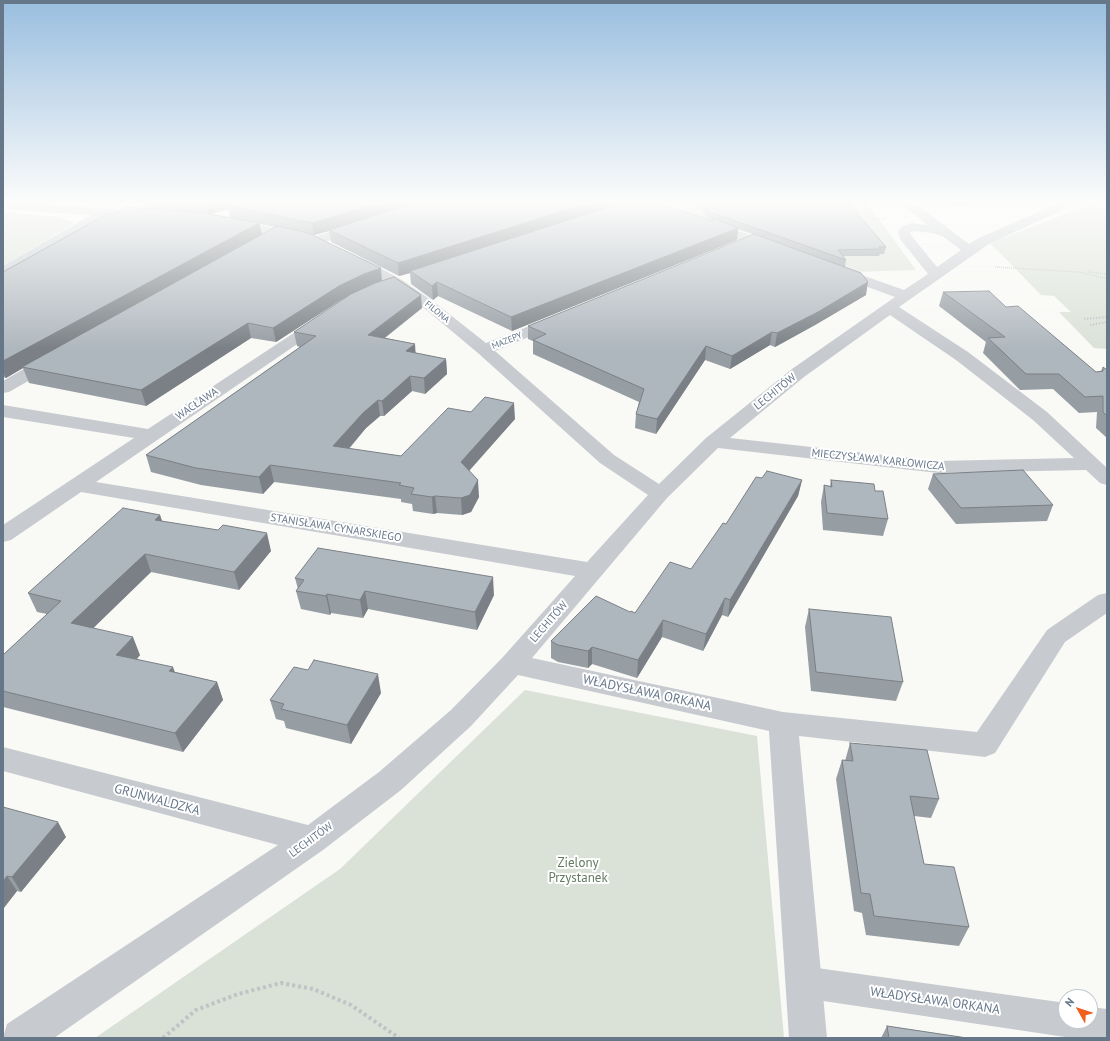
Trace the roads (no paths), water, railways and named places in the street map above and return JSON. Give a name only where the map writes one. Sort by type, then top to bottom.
[{"type":"street","points":[[3,272],[37,252]]},
{"type":"street","name":"FILONA","points":[[337,252],[404,281],[429,305],[484,350],[607,459],[660,494]]},
{"type":"street","points":[[784,252],[788,253]]},
{"type":"street","points":[[919,252],[936,275]]},
{"type":"street","name":"LECHITÓW","points":[[21,1038],[312,840],[390,781],[461,718],[512,664],[660,494],[713,442],[798,373],[967,252]]},
{"type":"street","points":[[831,269],[898,302],[962,356],[1034,411],[1107,479]]},
{"type":"street","points":[[377,290],[404,281]]},
{"type":"street","name":"WACŁAWA","points":[[3,535],[333,313]]},
{"type":"street","name":"MAZEPY","points":[[484,350],[571,314]]},
{"type":"street","points":[[3,388],[65,353]]},
{"type":"street","points":[[3,411],[150,436]]},
{"type":"street","name":"MIECZYSŁAWA KARŁOWICZA","points":[[713,442],[938,467],[1092,464]]},
{"type":"street","name":"STANISŁAWA CYNARSKIEGO","points":[[78,485],[593,570]]},
{"type":"street","name":"WŁADYSŁAWA ORKANA","points":[[512,664],[783,723],[985,745],[1056,636],[1107,601]]},
{"type":"street","points":[[783,723],[808,1038]]},
{"type":"street","name":"GRUNWALDZKA","points":[[3,759],[312,840]]},
{"type":"lane","name":"WŁADYSŁAWA ORKANA","points":[[803,982],[1058,1019]]},
{"type":"park label","name":"Zielony Przystanek","points":[[578,870]]}]
